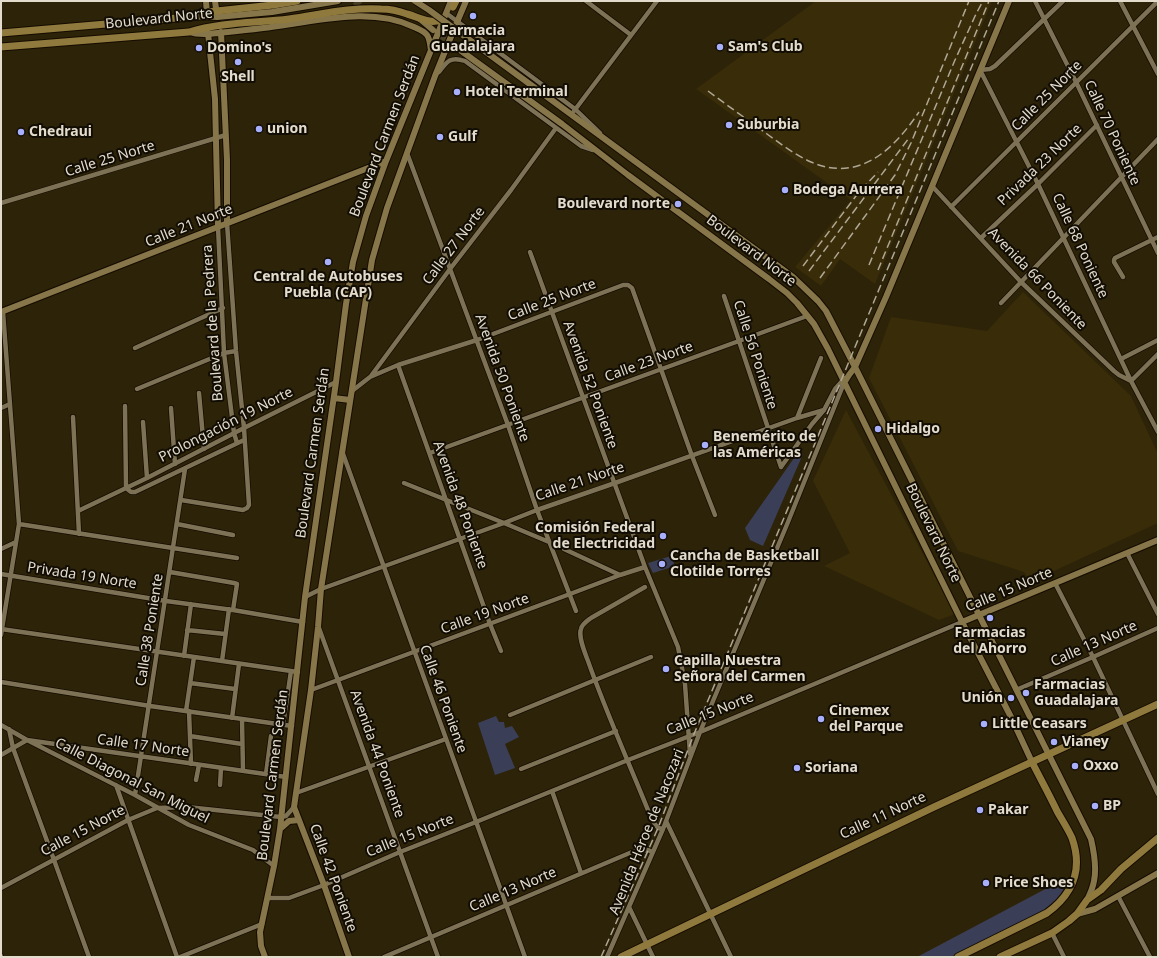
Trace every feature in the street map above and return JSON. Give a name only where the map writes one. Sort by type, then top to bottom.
[{"type":"main road","points":[[204,15],[206,1]]},
{"type":"main road","points":[[215,1],[216,14]]},
{"type":"main road","name":"Boulevard Norte","points":[[216,14],[297,1]]},
{"type":"main road","name":"Boulevard Norte","points":[[1,33],[216,14],[272,12],[338,1]]},
{"type":"main road","name":"Boulevard Norte","points":[[414,1],[429,10],[573,112],[616,148],[793,277],[818,301],[826,311],[856,366],[1049,754],[1091,839],[1094,850],[1094,882],[1087,900],[1077,914],[1052,933],[1000,957]]},
{"type":"main road","name":"Boulevard Carmen Serdán","points":[[294,807],[318,627],[321,589],[372,260],[387,208],[435,76],[466,1]]},
{"type":"main road","points":[[844,381],[856,366],[886,297],[1009,1]]},
{"type":"main road","name":"Boulevard Carmen Serdán","points":[[265,957],[260,939],[280,829],[292,726],[294,672],[353,262],[366,216],[386,161],[446,13],[453,3]]},
{"type":"main road","points":[[360,5],[368,8]]},
{"type":"main road","name":"Boulevard Norte","points":[[1,47],[189,32],[198,29],[289,19],[368,8],[388,9],[419,18],[432,30]]},
{"type":"main road","points":[[189,32],[195,34],[221,32],[332,18],[366,17],[398,21],[421,30],[427,35],[431,50]]},
{"type":"main road","points":[[419,18],[429,22],[437,21]]},
{"type":"main road","name":"Boulevard de la Pedrera","points":[[221,32],[226,135],[227,223]]},
{"type":"main road","name":"Boulevard de la Pedrera","points":[[208,33],[215,99],[218,227]]},
{"type":"main road","name":"Boulevard Norte","points":[[453,45],[539,107],[769,279],[792,298],[818,331],[962,622],[1071,837],[1076,851],[1076,872],[1073,882],[1063,899],[1056,907],[1047,913],[958,957]]},
{"type":"main road","name":"Calle 21 Norte","points":[[2,312],[386,161]]},
{"type":"main road","points":[[334,398],[350,400]]},
{"type":"main road","name":"Calle 15 Norte","points":[[962,622],[1158,540]]},
{"type":"main road","name":"Calle 11 Norte","points":[[621,957],[648,945],[710,913],[934,807],[1158,704]]},
{"type":"main road","name":"Calle 42 Poniente","points":[[294,807],[324,885],[349,957]]},
{"type":"main road","points":[[280,829],[288,821],[299,820]]},
{"type":"main road","points":[[1087,900],[1101,890],[1121,869],[1158,838]]},
{"type":"main road","points":[[1077,914],[1094,909],[1158,873]]},
{"type":"street","points":[[586,1],[631,35]]},
{"type":"street","points":[[573,112],[657,1]]},
{"type":"street","name":"Calle 70 Poniente","points":[[1035,1],[1097,125],[1158,253]]},
{"type":"street","points":[[980,70],[990,69],[995,66],[1063,1]]},
{"type":"street","points":[[1120,1],[1158,74]]},
{"type":"street","name":"Calle 25 Norte","points":[[951,207],[1158,1]]},
{"type":"street","name":"Boulevard Norte","points":[[446,13],[457,20],[573,112]]},
{"type":"street","name":"Boulevard Norte","points":[[435,76],[449,61],[454,58],[465,61],[581,146],[596,151]]},
{"type":"street","name":"Calle 68 Poniente","points":[[980,70],[1064,237],[1131,381],[1158,430]]},
{"type":"street","name":"Privada 23 Norte","points":[[981,238],[1097,125]]},
{"type":"street","name":"Calle 27 Norte","points":[[370,377],[556,128]]},
{"type":"street","name":"Calle 25 Norte","points":[[1,203],[226,135]]},
{"type":"street","points":[[1001,303],[1158,139]]},
{"type":"street","name":"Avenida 50 Poniente","points":[[407,153],[508,425],[537,510],[576,611]]},
{"type":"street","name":"Avenida 66 Poniente","points":[[932,186],[1021,282],[1114,371],[1131,381]]},
{"type":"street","name":"Boulevard de la Pedrera","points":[[181,500],[243,510],[247,508],[248,505],[244,428],[236,351],[227,223]]},
{"type":"street","name":"Boulevard de la Pedrera","points":[[218,227],[224,353],[234,433],[237,443]]},
{"type":"street","points":[[1123,277],[1114,260],[1115,258],[1158,237]]},
{"type":"street","name":"Avenida 52 Poniente","points":[[530,252],[645,567],[678,647],[685,684],[690,756]]},
{"type":"street","name":"Calle 25 Norte","points":[[352,391],[370,377],[398,365],[477,340],[623,285],[628,285],[632,288],[661,370]]},
{"type":"street","name":"Calle 56 Poniente","points":[[724,296],[781,467],[824,410]]},
{"type":"street","points":[[135,348],[223,308]]},
{"type":"street","points":[[1,635],[19,524],[2,312]]},
{"type":"street","name":"Calle 23 Norte","points":[[430,453],[807,316]]},
{"type":"street","points":[[1122,359],[1158,340]]},
{"type":"street","points":[[137,390],[224,353],[236,351]]},
{"type":"street","points":[[1131,381],[1158,354]]},
{"type":"street","points":[[797,418],[821,358]]},
{"type":"street","name":"Avenida 48 Poniente","points":[[398,365],[490,624],[501,651]]},
{"type":"street","points":[[661,370],[715,515]]},
{"type":"street","points":[[824,410],[835,389],[844,381]]},
{"type":"street","name":"Avenida Héroe de Nacozari","points":[[607,957],[663,829],[690,756],[788,522],[844,381]]},
{"type":"street","name":"Prolongación 19 Norte","points":[[78,511],[175,464],[336,382]]},
{"type":"street","points":[[199,393],[204,449]]},
{"type":"street","points":[[1,408],[10,404]]},
{"type":"street","points":[[124,406],[126,488]]},
{"type":"street","points":[[171,408],[175,464]]},
{"type":"street","name":"Calle 21 Norte","points":[[305,597],[321,589],[537,510],[797,418],[824,410]]},
{"type":"street","points":[[73,417],[79,534]]},
{"type":"street","points":[[143,422],[147,478]]},
{"type":"street","name":"Prolongación 19 Norte","points":[[126,488],[131,492],[135,492],[186,469],[244,440]]},
{"type":"street","name":"Calle 46 Poniente","points":[[342,449],[525,957]]},
{"type":"street","name":"Calle 38 Poniente","points":[[135,795],[186,469]]},
{"type":"street","points":[[404,483],[549,542]]},
{"type":"street","points":[[19,524],[237,558]]},
{"type":"street","points":[[178,524],[233,535]]},
{"type":"street","points":[[1,549],[16,542]]},
{"type":"street","points":[[564,548],[620,575]]},
{"type":"street","points":[[1127,553],[1158,614]]},
{"type":"street","name":"Calle 19 Norte","points":[[310,690],[645,567]]},
{"type":"street","points":[[170,572],[237,584],[225,634],[222,661]]},
{"type":"street","name":"Privada 19 Norte","points":[[1,574],[302,622]]},
{"type":"street","points":[[1055,583],[1093,658],[1158,794]]},
{"type":"street","points":[[645,587],[591,618],[583,624],[580,629],[582,641],[595,680],[652,820],[658,828],[663,829]]},
{"type":"street","points":[[184,656],[191,604]]},
{"type":"street","name":"Calle 15 Norte","points":[[268,898],[289,898],[324,885],[400,852],[700,732],[962,622]]},
{"type":"street","name":"Avenida 44 Poniente","points":[[318,627],[438,957]]},
{"type":"street","name":"Calle 13 Norte","points":[[1016,690],[1093,658],[1158,628]]},
{"type":"street","points":[[1,629],[294,672],[283,725]]},
{"type":"street","points":[[187,630],[225,634]]},
{"type":"street","points":[[191,764],[187,711],[194,657]]},
{"type":"street","points":[[510,715],[651,657]]},
{"type":"street","points":[[232,718],[239,664]]},
{"type":"street","points":[[1,682],[150,706],[292,726]]},
{"type":"street","points":[[190,682],[235,689]]},
{"type":"street","points":[[242,719],[243,771]]},
{"type":"street","name":"Calle Diagonal San Miguel","points":[[1,725],[27,740],[135,795],[189,826],[253,850],[274,866]]},
{"type":"street","points":[[9,729],[13,748],[89,957]]},
{"type":"street","points":[[521,769],[616,731]]},
{"type":"street","points":[[190,736],[242,744]]},
{"type":"street","points":[[266,774],[271,736]]},
{"type":"street","points":[[296,793],[446,739]]},
{"type":"street","points":[[1,755],[27,740]]},
{"type":"street","name":"Calle 17 Norte","points":[[27,740],[286,777]]},
{"type":"street","points":[[196,780],[199,765]]},
{"type":"street","points":[[220,785],[221,768]]},
{"type":"street","points":[[116,785],[178,957],[262,924]]},
{"type":"street","points":[[552,791],[581,873]]},
{"type":"street","name":"Calle 15 Norte","points":[[1,888],[128,820],[158,808],[187,807],[281,817]]},
{"type":"street","points":[[281,817],[286,816],[294,807]]},
{"type":"street","points":[[666,821],[731,957]]},
{"type":"street","name":"Calle 13 Norte","points":[[384,957],[632,852],[648,850],[652,852]]},
{"type":"street","points":[[1118,896],[1150,957]]},
{"type":"street","points":[[629,907],[653,957]]},
{"type":"street","points":[[1052,933],[1064,957]]},
{"type":"shaded area","points":[[816,1],[992,1],[875,284],[840,259],[821,286],[795,267],[851,200],[696,89]]},
{"type":"shaded area","points":[[1023,292],[1131,396],[1158,454],[1158,523],[1030,582],[1024,572],[958,551],[869,378],[891,317],[987,331]]},
{"type":"shaded area","points":[[846,410],[955,614],[939,620],[824,566],[850,553],[813,481]]},
{"type":"shaded area","points":[[799,451],[803,454],[763,546],[750,540],[745,528]]},
{"type":"shaded area","name":"Cancha de Basketball Clotilde Torres","points":[[671,556],[675,566],[653,573],[648,563]]},
{"type":"shaded area","points":[[496,716],[499,722],[504,722],[505,728],[512,726],[519,737],[505,744],[515,768],[495,775],[478,723]]},
{"type":"shaded area","points":[[1068,877],[1060,896],[1045,910],[951,957],[917,957]]},
{"type":"tunnel","points":[[355,1],[360,5]]},
{"type":"tunnel","points":[[434,31],[453,44]]},
{"type":"railway","points":[[820,278],[895,175],[911,143],[969,1]]},
{"type":"railway","points":[[869,265],[955,60],[983,1]]},
{"type":"railway","points":[[878,270],[989,1]]},
{"type":"railway","points":[[601,957],[658,828],[694,734],[999,1]]},
{"type":"railway","points":[[708,91],[794,153],[811,162],[829,167],[845,168],[860,165],[874,159],[887,150],[909,126],[919,112]]},
{"type":"railway","points":[[809,271],[909,138]]},
{"type":"railway","points":[[803,266],[859,192],[878,172]]},
{"type":"place","name":"Farmacia Guadalajara","points":[[473,16]]},
{"type":"place","name":"Sam's Club","points":[[720,47]]},
{"type":"place","name":"Domino's","points":[[199,48]]},
{"type":"place","name":"Shell","points":[[238,62]]},
{"type":"place","name":"Hotel Terminal","points":[[457,92]]},
{"type":"place","name":"Suburbia","points":[[729,125]]},
{"type":"place","name":"union","points":[[259,129]]},
{"type":"place","name":"Chedraui","points":[[21,132]]},
{"type":"place","name":"Gulf","points":[[440,137]]},
{"type":"place","name":"Bodega Aurrera","points":[[785,190]]},
{"type":"place","name":"Boulevard norte","points":[[678,204]]},
{"type":"place","name":"Central de Autobuses Puebla (CAP)","points":[[328,262]]},
{"type":"place","name":"Hidalgo","points":[[878,429]]},
{"type":"place","name":"Benemérito de las Américas","points":[[705,445]]},
{"type":"place","name":"Comisión Federal de Electricidad","points":[[663,536]]},
{"type":"place","name":"Cancha de Basketball Clotilde Torres","points":[[662,564]]},
{"type":"place","name":"Farmacias del Ahorro","points":[[990,618]]},
{"type":"place","name":"Capilla Nuestra Señora del Carmen","points":[[666,669]]},
{"type":"place","name":"Farmacias Guadalajara","points":[[1026,693]]},
{"type":"place","name":"Unión","points":[[1011,698]]},
{"type":"place","name":"Cinemex del Parque","points":[[821,719]]},
{"type":"place","name":"Little Ceasars","points":[[984,724]]},
{"type":"place","name":"Vianey","points":[[1054,742]]},
{"type":"place","name":"Oxxo","points":[[1075,766]]},
{"type":"place","name":"Soriana","points":[[797,768]]},
{"type":"place","name":"BP","points":[[1095,806]]},
{"type":"place","name":"Pakar","points":[[980,810]]},
{"type":"place","name":"Price Shoes","points":[[986,883]]}]
